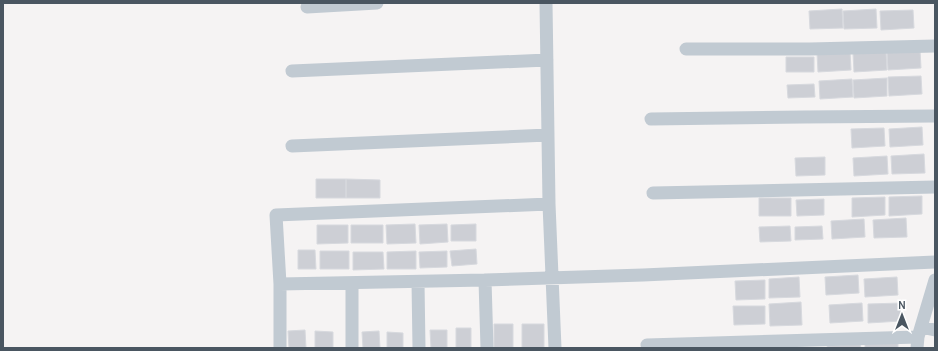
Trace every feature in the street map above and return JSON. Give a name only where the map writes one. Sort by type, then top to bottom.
[{"type":"street","points":[[307,7],[377,3]]},
{"type":"street","points":[[546,3],[549,204],[555,348]]},
{"type":"street","points":[[686,49],[810,49],[935,46]]},
{"type":"street","points":[[292,71],[547,60]]},
{"type":"street","points":[[651,120],[935,116]]},
{"type":"street","points":[[292,146],[548,135]]},
{"type":"street","points":[[653,193],[935,187]]},
{"type":"street","points":[[280,348],[280,284],[276,215],[549,204]]},
{"type":"street","points":[[280,284],[418,282],[650,275],[935,262]]},
{"type":"street","points":[[485,280],[487,348]]},
{"type":"street","points":[[918,337],[935,280]]},
{"type":"street","points":[[418,282],[419,348]]},
{"type":"street","points":[[352,283],[352,348]]},
{"type":"street","points":[[647,345],[918,337],[935,330]]},
{"type":"building","points":[[842,9],[843,28],[810,29],[809,11]]},
{"type":"building","points":[[876,9],[877,28],[844,29],[843,11]]},
{"type":"building","points":[[913,10],[914,28],[881,30],[880,11]]},
{"type":"building","points":[[920,50],[921,68],[888,70],[887,52]]},
{"type":"building","points":[[850,51],[851,70],[818,72],[817,53]]},
{"type":"building","points":[[886,51],[887,70],[854,72],[853,53]]},
{"type":"building","points":[[786,57],[814,57],[814,72],[786,72]]},
{"type":"building","points":[[921,76],[922,94],[889,96],[888,77]]},
{"type":"building","points":[[887,78],[887,96],[854,98],[853,80]]},
{"type":"building","points":[[852,79],[853,97],[820,99],[819,81]]},
{"type":"building","points":[[814,84],[815,97],[788,98],[787,85]]},
{"type":"building","points":[[922,127],[923,145],[890,147],[889,129]]},
{"type":"building","points":[[884,128],[885,146],[852,148],[851,129]]},
{"type":"building","points":[[924,154],[925,173],[892,174],[891,156]]},
{"type":"building","points":[[887,156],[888,174],[854,176],[853,158]]},
{"type":"building","points":[[825,157],[825,175],[796,176],[795,158]]},
{"type":"building","points":[[316,179],[346,179],[346,198],[316,198]]},
{"type":"building","points":[[346,179],[380,180],[380,198],[346,198]]},
{"type":"building","points":[[922,196],[922,214],[889,216],[889,197]]},
{"type":"building","points":[[885,197],[885,215],[852,217],[852,198]]},
{"type":"building","points":[[759,198],[791,198],[791,216],[759,216]]},
{"type":"building","points":[[824,199],[824,215],[797,216],[796,200]]},
{"type":"building","points":[[906,218],[907,237],[874,238],[873,220]]},
{"type":"building","points":[[864,219],[865,237],[832,239],[831,221]]},
{"type":"building","points":[[415,224],[416,243],[387,244],[386,225]]},
{"type":"building","points":[[447,224],[448,242],[420,244],[419,225]]},
{"type":"building","points":[[476,224],[476,241],[451,241],[451,225]]},
{"type":"building","points":[[317,225],[348,225],[348,243],[317,244]]},
{"type":"building","points":[[351,225],[383,225],[383,243],[351,243]]},
{"type":"building","points":[[790,226],[791,241],[760,242],[759,227]]},
{"type":"building","points":[[822,226],[823,239],[795,240],[795,227]]},
{"type":"building","points":[[476,249],[477,264],[452,266],[450,251]]},
{"type":"building","points":[[298,250],[315,250],[316,269],[298,269]]},
{"type":"building","points":[[320,251],[349,251],[349,269],[320,269]]},
{"type":"building","points":[[416,251],[416,269],[387,269],[387,252]]},
{"type":"building","points":[[447,251],[447,267],[420,268],[419,252]]},
{"type":"building","points":[[353,252],[383,252],[384,269],[353,270]]},
{"type":"building","points":[[858,275],[859,293],[826,295],[825,277]]},
{"type":"building","points":[[799,277],[800,297],[769,298],[769,279]]},
{"type":"building","points":[[897,277],[898,295],[865,297],[864,279]]},
{"type":"building","points":[[765,280],[765,299],[736,300],[735,281]]},
{"type":"building","points":[[801,302],[802,325],[770,326],[769,304]]},
{"type":"building","points":[[862,303],[863,321],[830,323],[829,305]]},
{"type":"building","points":[[901,303],[901,321],[868,323],[868,304]]},
{"type":"building","points":[[733,306],[765,306],[765,324],[734,325]]},
{"type":"building","points":[[494,324],[513,324],[513,348],[494,348]]},
{"type":"building","points":[[522,324],[544,324],[544,348],[522,348]]},
{"type":"building","points":[[456,328],[471,328],[471,348],[456,348]]},
{"type":"building","points":[[305,330],[306,348],[289,348],[288,331]]},
{"type":"building","points":[[430,330],[447,330],[447,348],[431,348]]},
{"type":"building","points":[[315,331],[333,332],[333,348],[315,348]]},
{"type":"building","points":[[379,331],[380,348],[363,348],[362,332]]},
{"type":"building","points":[[387,332],[403,333],[403,348],[387,348]]},
{"type":"building","points":[[898,343],[898,348],[865,348],[865,344]]},
{"type":"building","points":[[860,344],[861,348],[828,348],[827,346]]}]
